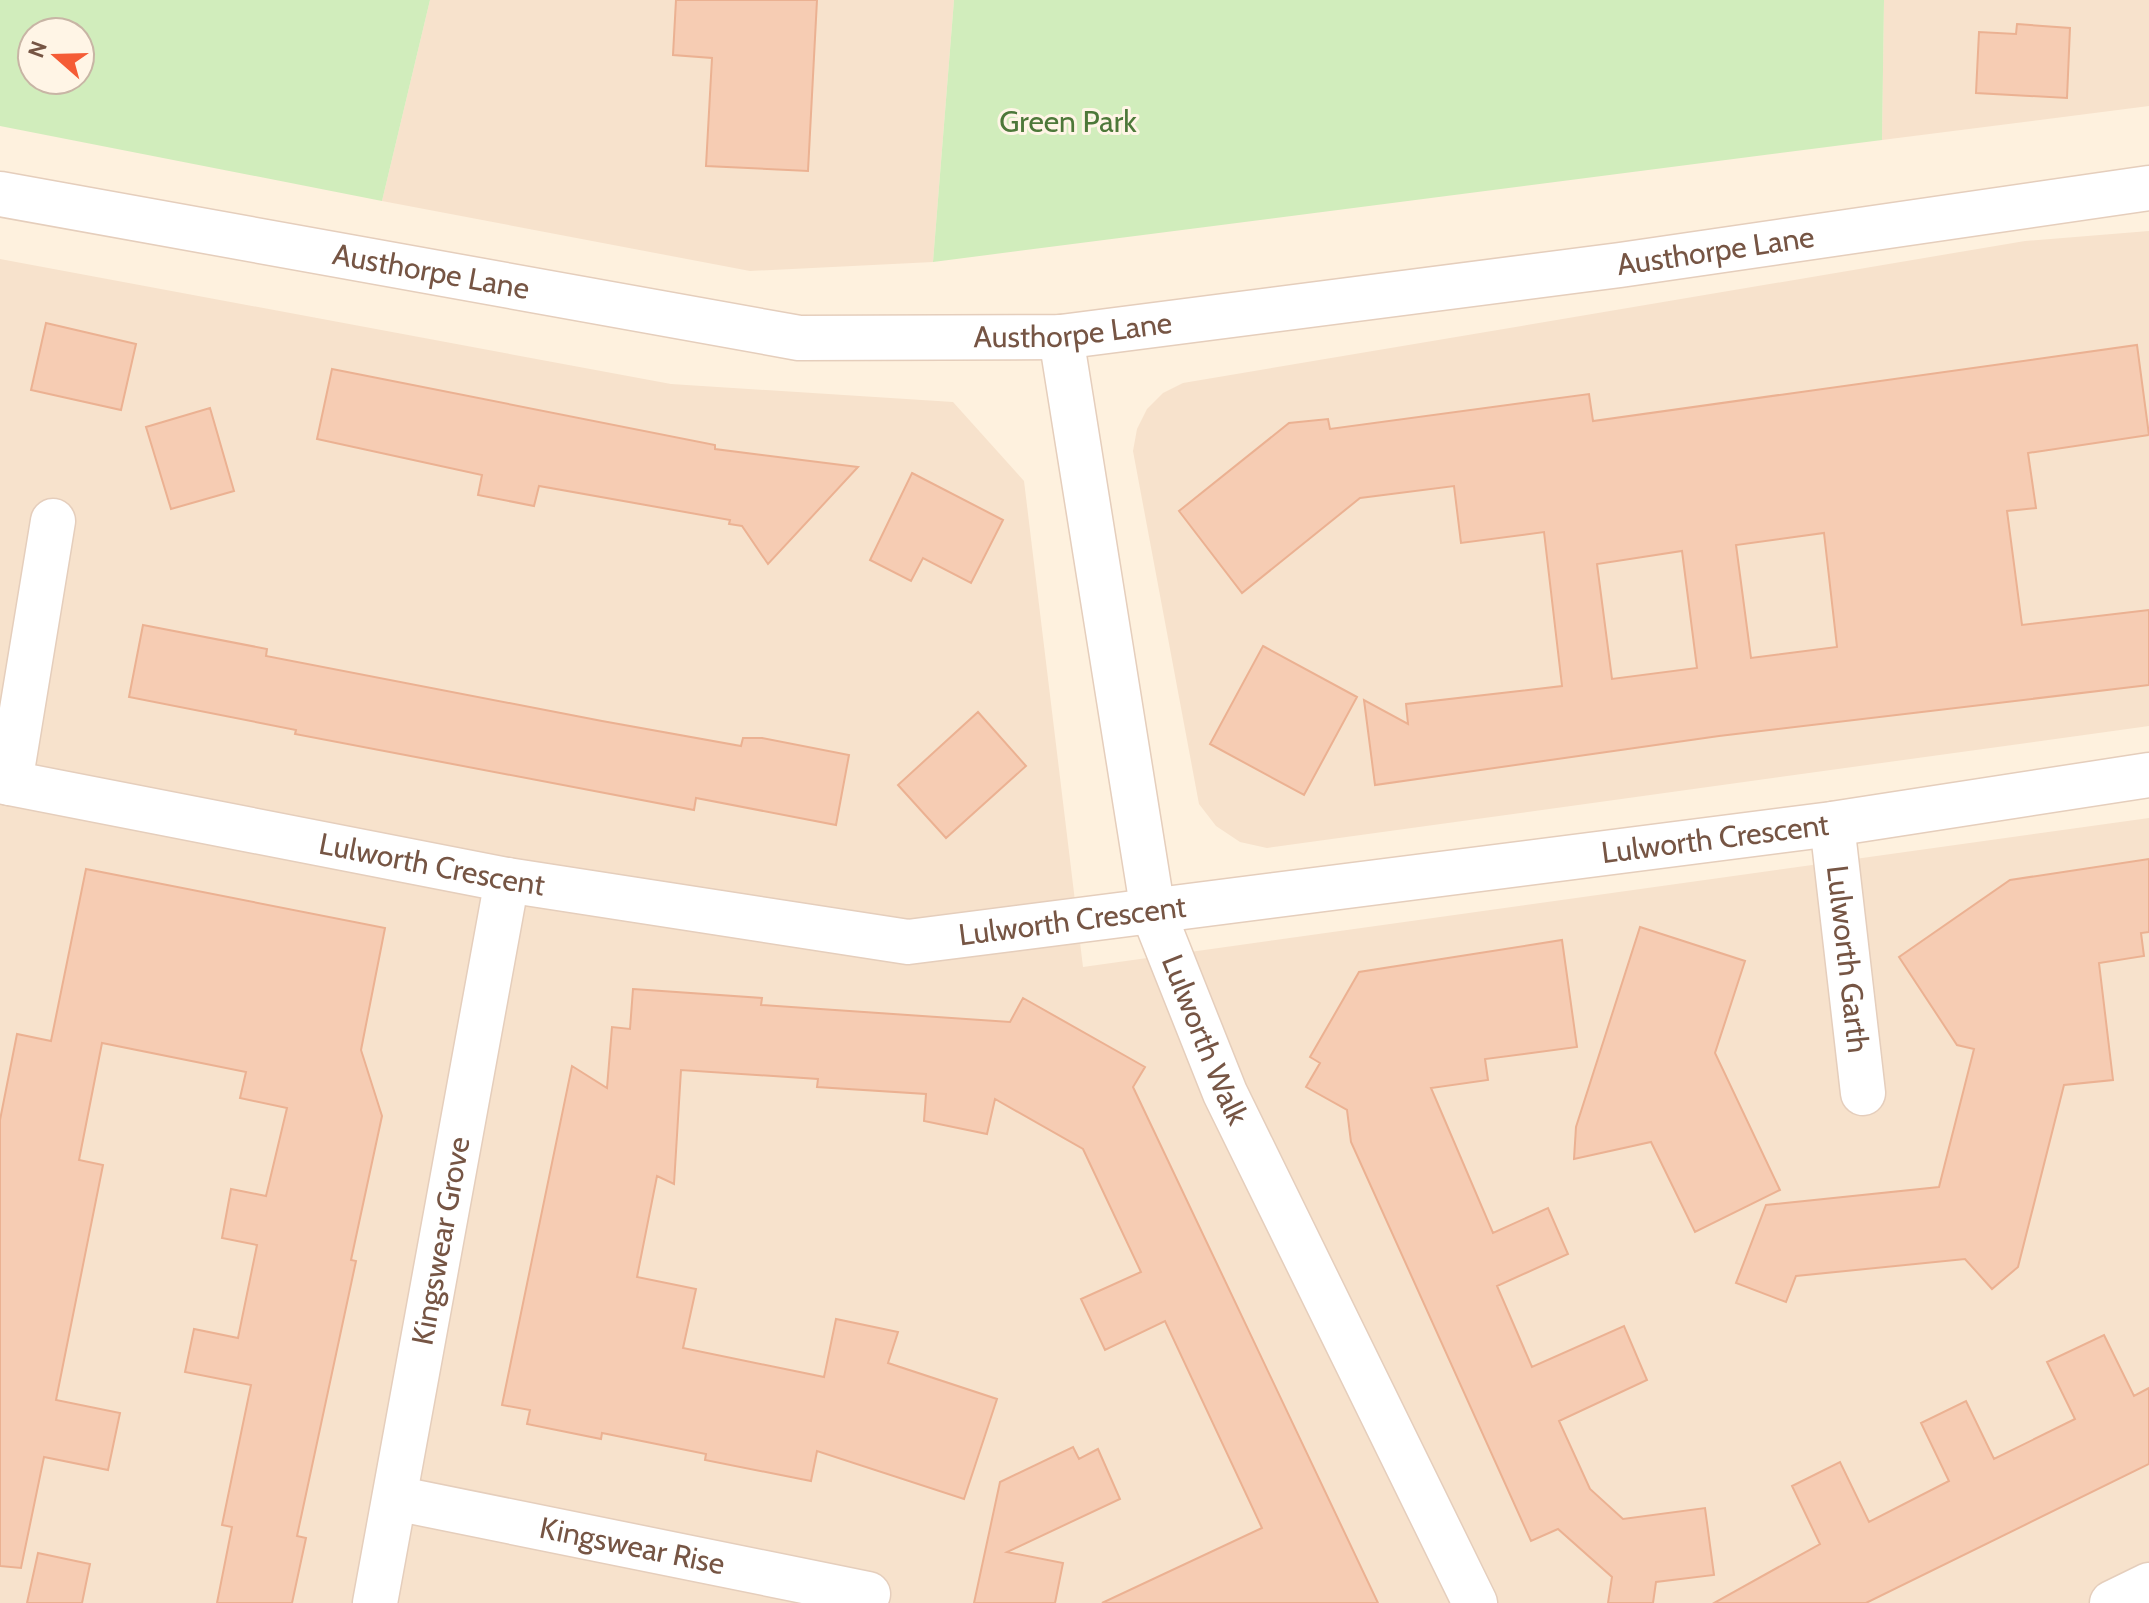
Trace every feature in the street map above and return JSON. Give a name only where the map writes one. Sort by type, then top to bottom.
[{"type":"street","name":"Austhorpe Lane","points":[[0,194],[799,338],[1061,337],[1604,267],[2149,188]]},
{"type":"street","name":"Lulworth Walk","points":[[1061,337],[1153,912],[1225,1093],[1475,1603]]},
{"type":"street","points":[[5,782],[53,521]]},
{"type":"street","name":"Lulworth Crescent","points":[[5,782],[507,880],[908,942],[1832,824],[2149,775]]},
{"type":"street","name":"Lulworth Garth","points":[[1832,824],[1863,1093]]},
{"type":"street","name":"Kingswear Grove","points":[[375,1603],[507,880]]},
{"type":"street","name":"Kingswear Rise","points":[[395,1498],[868,1594]]},
{"type":"street","points":[[2112,1603],[2149,1585]]},
{"type":"shaded area","points":[[430,0],[954,0],[933,262],[750,271],[382,201]]},
{"type":"shaded area","points":[[1884,0],[2149,0],[2149,106],[1882,140]]},
{"type":"shaded area","points":[[2149,231],[2149,726],[1267,848],[1240,842],[1216,826],[1199,804],[1133,451],[1137,429],[1147,409],[1163,393],[1183,383],[2025,241]]},
{"type":"shaded area","points":[[0,259],[671,384],[953,402],[1024,481],[1083,967],[2149,818],[2149,1603],[0,1603]]},
{"type":"green space","points":[[0,0],[430,0],[382,201],[0,126]]},
{"type":"green space","name":"Green Park","points":[[954,0],[1884,0],[1882,140],[933,262]]},
{"type":"building","points":[[676,0],[817,0],[808,171],[706,166],[712,58],[673,55]]},
{"type":"building","points":[[2017,24],[2070,28],[2067,98],[1976,93],[1979,32],[2016,34]]},
{"type":"building","points":[[46,323],[136,344],[121,410],[31,390]]},
{"type":"building","points":[[2137,345],[2149,435],[2028,453],[2036,508],[2007,511],[2022,625],[2149,610],[2149,685],[1719,736],[1375,785],[1364,700],[1408,724],[1406,704],[1562,686],[1544,532],[1461,543],[1454,486],[1360,498],[1242,593],[1179,511],[1289,423],[1328,419],[1330,429],[1589,394],[1593,421]],"holes":[[[1824,533],[1837,647],[1751,658],[1736,545]],[[1682,551],[1697,668],[1612,679],[1597,564]]]},
{"type":"building","points":[[332,369],[715,445],[715,449],[858,467],[768,564],[742,526],[729,524],[730,520],[539,486],[534,506],[478,495],[482,475],[317,439]]},
{"type":"building","points":[[210,408],[234,491],[171,509],[146,427]]},
{"type":"building","points":[[912,473],[1003,520],[971,583],[923,558],[911,581],[870,560]]},
{"type":"building","points":[[143,625],[267,649],[266,656],[602,721],[741,746],[743,738],[762,738],[849,755],[836,825],[696,798],[694,810],[295,734],[296,730],[129,697]]},
{"type":"building","points":[[1263,646],[1357,697],[1304,795],[1210,744]]},
{"type":"building","points":[[978,712],[1026,766],[946,838],[898,785]]},
{"type":"building","points":[[2149,859],[2149,932],[2141,933],[2144,956],[2099,963],[2113,1080],[2064,1085],[2018,1267],[1992,1289],[1965,1259],[1796,1276],[1786,1302],[1736,1283],[1766,1205],[1939,1187],[1974,1049],[1957,1045],[1899,957],[2010,880]]},
{"type":"building","points":[[86,869],[385,928],[361,1050],[382,1116],[351,1260],[356,1261],[297,1536],[306,1538],[292,1603],[217,1603],[232,1527],[222,1525],[251,1385],[185,1372],[194,1329],[238,1338],[257,1245],[222,1238],[231,1189],[266,1196],[287,1108],[240,1098],[246,1072],[102,1043],[79,1160],[103,1165],[56,1400],[120,1413],[108,1470],[44,1457],[21,1568],[0,1566],[0,1120],[17,1034],[51,1041]]},
{"type":"building","points":[[1640,927],[1745,961],[1715,1053],[1780,1190],[1695,1232],[1651,1142],[1574,1159],[1576,1127]]},
{"type":"building","points":[[1562,940],[1577,1047],[1485,1059],[1488,1080],[1431,1088],[1493,1233],[1548,1208],[1568,1254],[1497,1286],[1532,1367],[1624,1326],[1647,1380],[1559,1421],[1590,1489],[1623,1519],[1705,1508],[1714,1575],[1656,1582],[1653,1603],[1608,1603],[1612,1577],[1558,1529],[1531,1541],[1351,1142],[1347,1110],[1306,1087],[1320,1063],[1310,1057],[1359,972]]},
{"type":"building","points":[[633,989],[762,998],[761,1005],[1010,1022],[1023,998],[1145,1067],[1133,1087],[1378,1603],[1102,1603],[1262,1528],[1165,1321],[1105,1350],[1081,1299],[1141,1272],[1083,1149],[995,1099],[987,1134],[924,1121],[926,1094],[817,1087],[818,1079],[681,1070],[674,1184],[657,1176],[637,1277],[696,1289],[683,1348],[824,1377],[836,1319],[898,1332],[888,1363],[997,1399],[964,1499],[817,1451],[811,1481],[705,1460],[706,1454],[602,1433],[601,1439],[527,1424],[530,1410],[502,1405],[572,1066],[607,1088],[612,1027],[630,1029]]},
{"type":"building","points":[[2104,1335],[2134,1396],[2149,1388],[2149,1464],[1866,1603],[1714,1603],[1820,1544],[1792,1486],[1840,1462],[1869,1522],[1949,1481],[1921,1423],[1966,1401],[1994,1459],[2075,1419],[2047,1362]]},
{"type":"building","points":[[1073,1447],[1079,1459],[1098,1449],[1120,1499],[1007,1552],[1063,1563],[1055,1603],[974,1603],[1000,1482]]},
{"type":"building","points":[[38,1553],[90,1564],[82,1603],[27,1603]]}]
